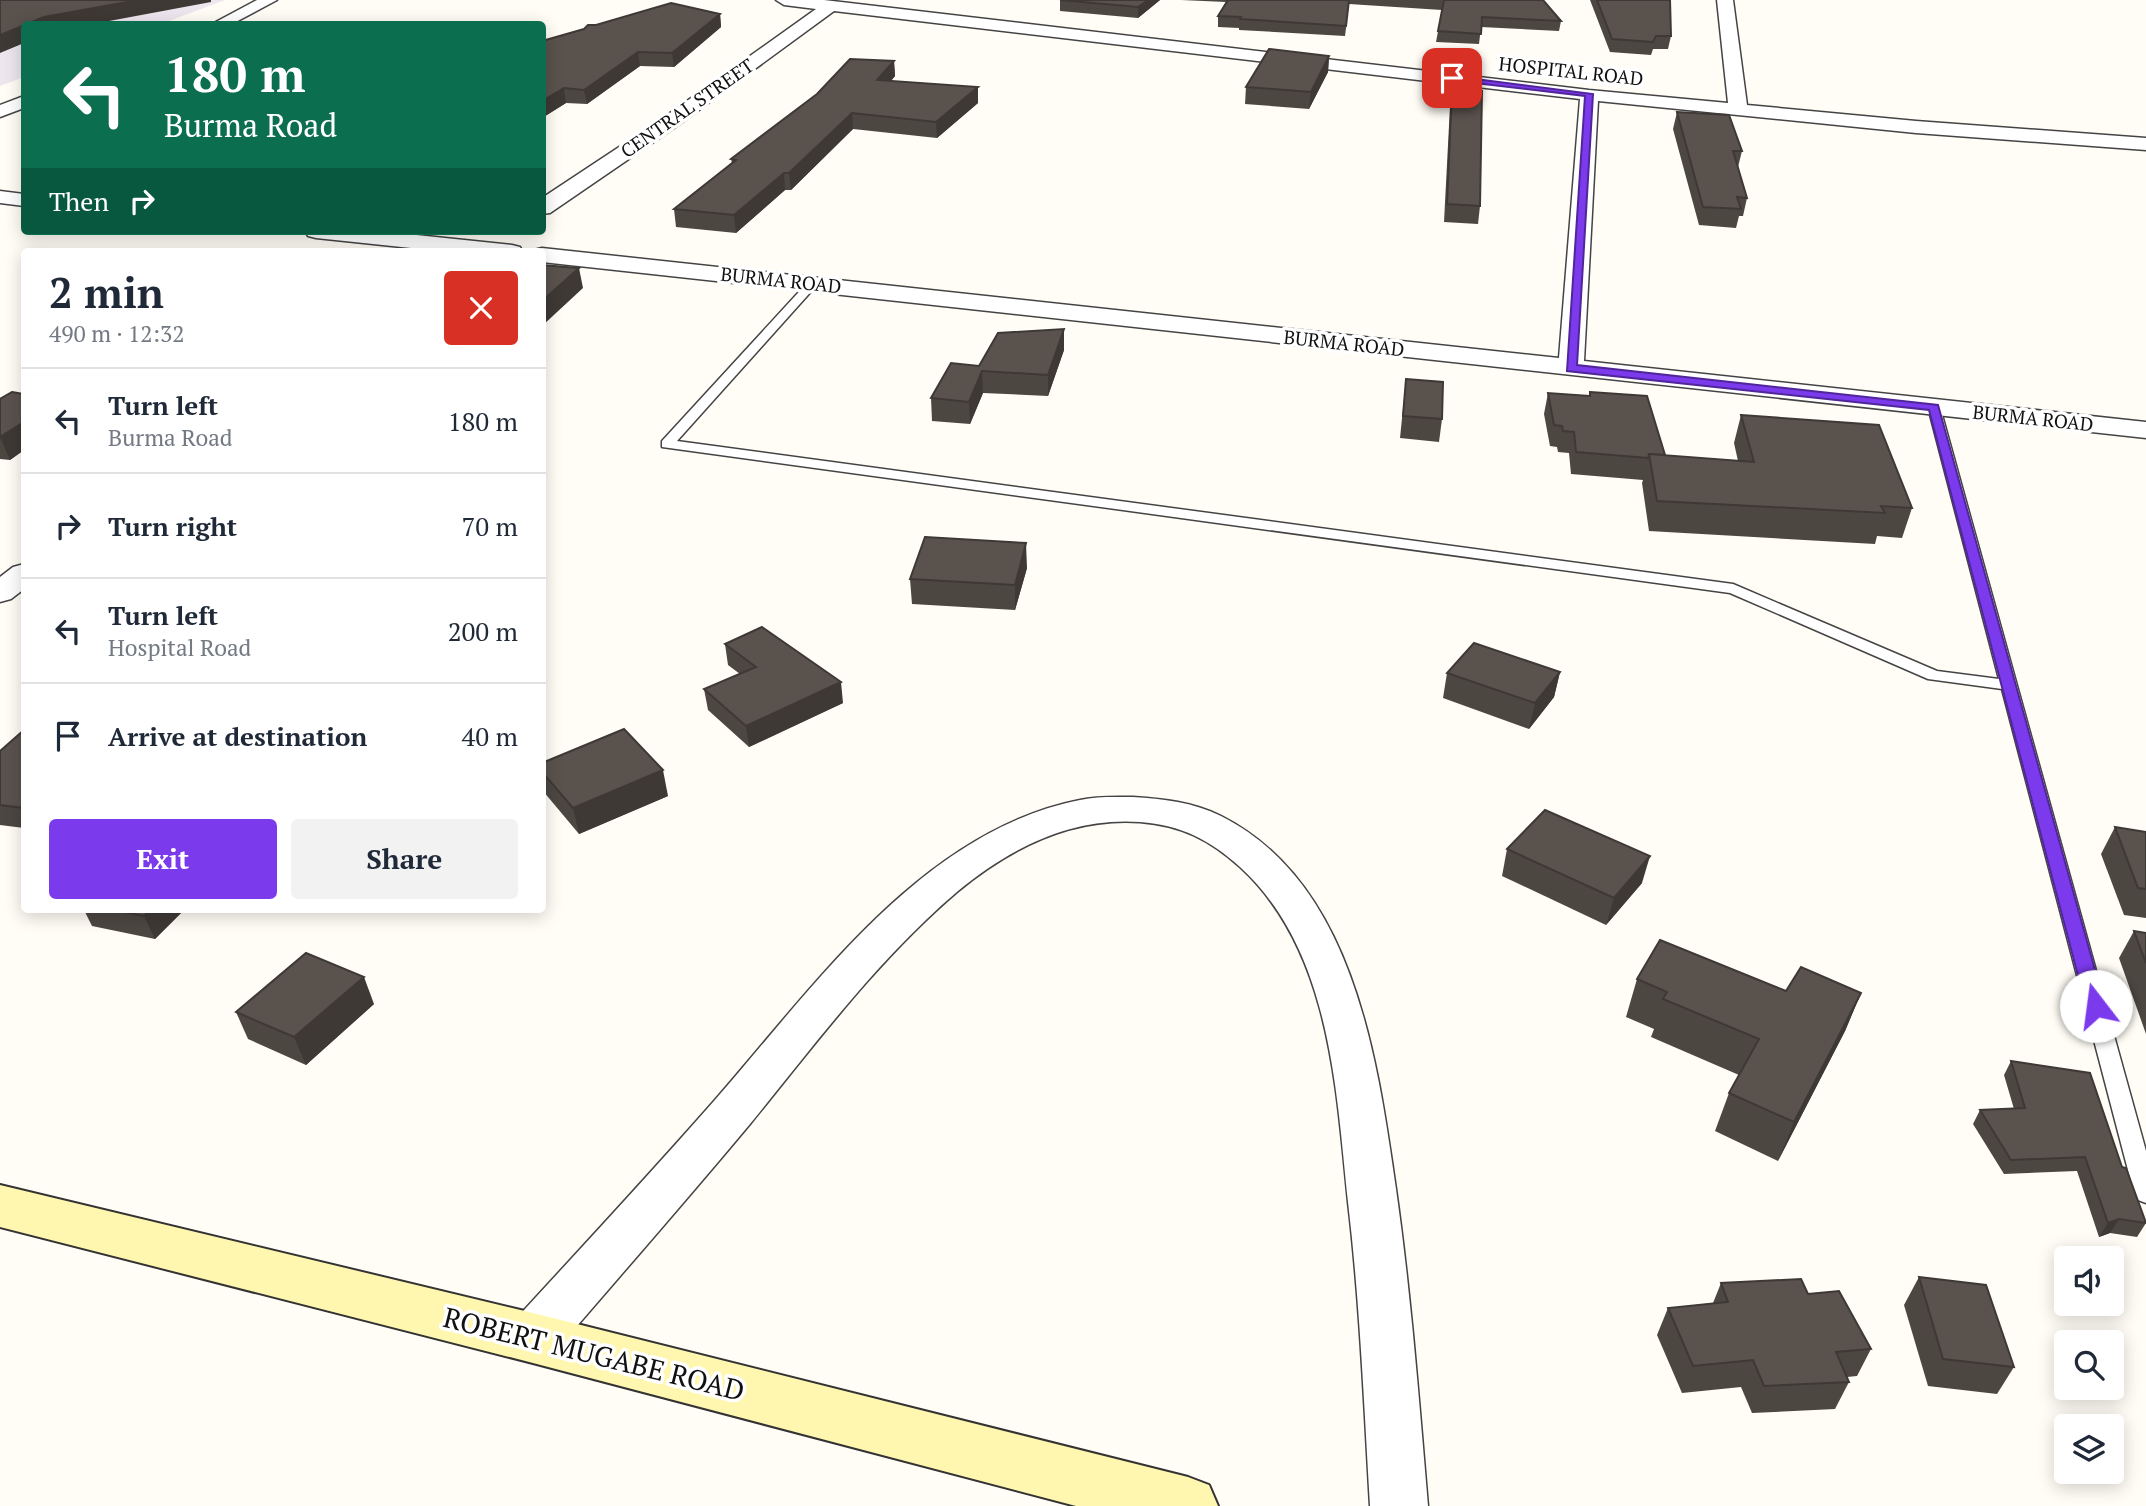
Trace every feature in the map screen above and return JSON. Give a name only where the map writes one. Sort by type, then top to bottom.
[{"type":"main road","name":"ROBERT MUGABE ROAD","points":[[0,1206],[533,1338],[1188,1506]]},
{"type":"street","points":[[226,21],[269,0]]},
{"type":"street","name":"HOSPITAL ROAD","points":[[784,0],[1589,94],[2146,144]]},
{"type":"street","points":[[1725,0],[1738,109]]},
{"type":"street","name":"CENTRAL STREET","points":[[546,205],[670,122],[830,6]]},
{"type":"street","points":[[988,23],[1006,11]]},
{"type":"street","points":[[1571,368],[1589,94]]},
{"type":"street","points":[[0,111],[21,103]]},
{"type":"street","points":[[0,197],[21,200]]},
{"type":"street","points":[[351,235],[463,248]]},
{"type":"street","points":[[483,248],[503,235]]},
{"type":"street","name":"BURMA ROAD","points":[[546,255],[2146,430]]},
{"type":"street","points":[[0,592],[21,576]]},
{"type":"street","points":[[533,1338],[687,1165],[868,951],[947,879],[1013,837],[1077,812],[1152,809],[1200,819],[1233,840],[1268,869],[1307,925],[1337,994],[1359,1084],[1381,1261],[1399,1506]]},
{"type":"lane","points":[[812,284],[667,444],[1732,589],[1934,676],[2010,685]]},
{"type":"lane","points":[[1934,407],[2146,1193]]},
{"type":"shaded area","points":[[0,0],[225,0],[169,21],[21,21],[21,78],[0,86]]},
{"type":"building","points":[[0,0],[138,0],[34,21],[21,21],[21,26],[0,35]]},
{"type":"building","points":[[1060,0],[1148,0],[1138,7]]},
{"type":"building","points":[[1228,0],[1349,0],[1346,26],[1218,16]]},
{"type":"building","points":[[1444,0],[1543,0],[1561,21],[1482,17],[1481,34],[1438,31]]},
{"type":"building","points":[[1597,0],[1670,0],[1671,36],[1656,36],[1653,42],[1612,39]]},
{"type":"building","points":[[671,3],[720,14],[672,53],[638,52],[584,90],[564,88],[546,99],[546,40],[584,29],[588,25]]},
{"type":"building","points":[[1269,49],[1329,56],[1311,92],[1246,87]]},
{"type":"building","points":[[850,59],[894,61],[877,80],[978,87],[936,122],[852,113],[789,173],[784,173],[734,215],[674,209],[736,160],[731,159],[817,94]]},
{"type":"building","points":[[1452,90],[1482,91],[1480,206],[1447,204]]},
{"type":"building","points":[[1677,112],[1729,115],[1742,151],[1733,151],[1747,198],[1737,197],[1741,209],[1703,207]]},
{"type":"building","points":[[546,265],[579,268],[546,297]]},
{"type":"building","points":[[1064,329],[1048,375],[982,371],[969,402],[931,398],[951,363],[979,366],[998,333]]},
{"type":"building","points":[[1406,379],[1443,382],[1442,419],[1403,416]]},
{"type":"building","points":[[12,392],[21,394],[21,424],[0,437],[0,399]]},
{"type":"building","points":[[1590,392],[1647,396],[1665,455],[1649,454],[1648,458],[1576,452],[1574,432],[1563,431],[1562,426],[1554,425],[1548,393],[1590,396]]},
{"type":"building","points":[[1741,415],[1879,425],[1912,508],[1881,506],[1885,513],[1657,501],[1649,454],[1754,462]]},
{"type":"building","points":[[925,537],[1026,543],[1015,585],[910,579]]},
{"type":"building","points":[[762,627],[841,682],[746,726],[704,689],[756,667],[725,644]]},
{"type":"building","points":[[1474,643],[1560,672],[1535,703],[1447,673]]},
{"type":"building","points":[[624,729],[663,770],[573,808],[546,777],[546,761]]},
{"type":"building","points":[[21,733],[21,808],[0,805],[0,751]]},
{"type":"building","points":[[1545,810],[1650,856],[1614,898],[1507,849]]},
{"type":"building","points":[[2115,827],[2146,832],[2146,889],[2138,888]]},
{"type":"building","points":[[2134,931],[2146,933],[2146,963]]},
{"type":"building","points":[[1660,940],[1786,991],[1801,967],[1861,993],[1794,1122],[1729,1093],[1759,1039],[1663,999],[1667,992],[1637,979]]},
{"type":"building","points":[[306,953],[364,977],[294,1037],[236,1012]]},
{"type":"building","points":[[2011,1061],[2090,1073],[2122,1167],[2126,1168],[2146,1223],[2119,1219],[2108,1223],[2085,1157],[2011,1160],[1980,1110],[2025,1108]]},
{"type":"building","points":[[1919,1277],[1986,1285],[2014,1367],[1943,1359]]},
{"type":"building","points":[[1801,1279],[1808,1294],[1839,1291],[1871,1349],[1836,1352],[1849,1382],[1764,1386],[1753,1360],[1693,1366],[1668,1308],[1728,1302],[1721,1283]]},
{"type":"route","points":[[1452,78],[1589,94],[1571,368],[1934,407],[2096,1006]]}]
